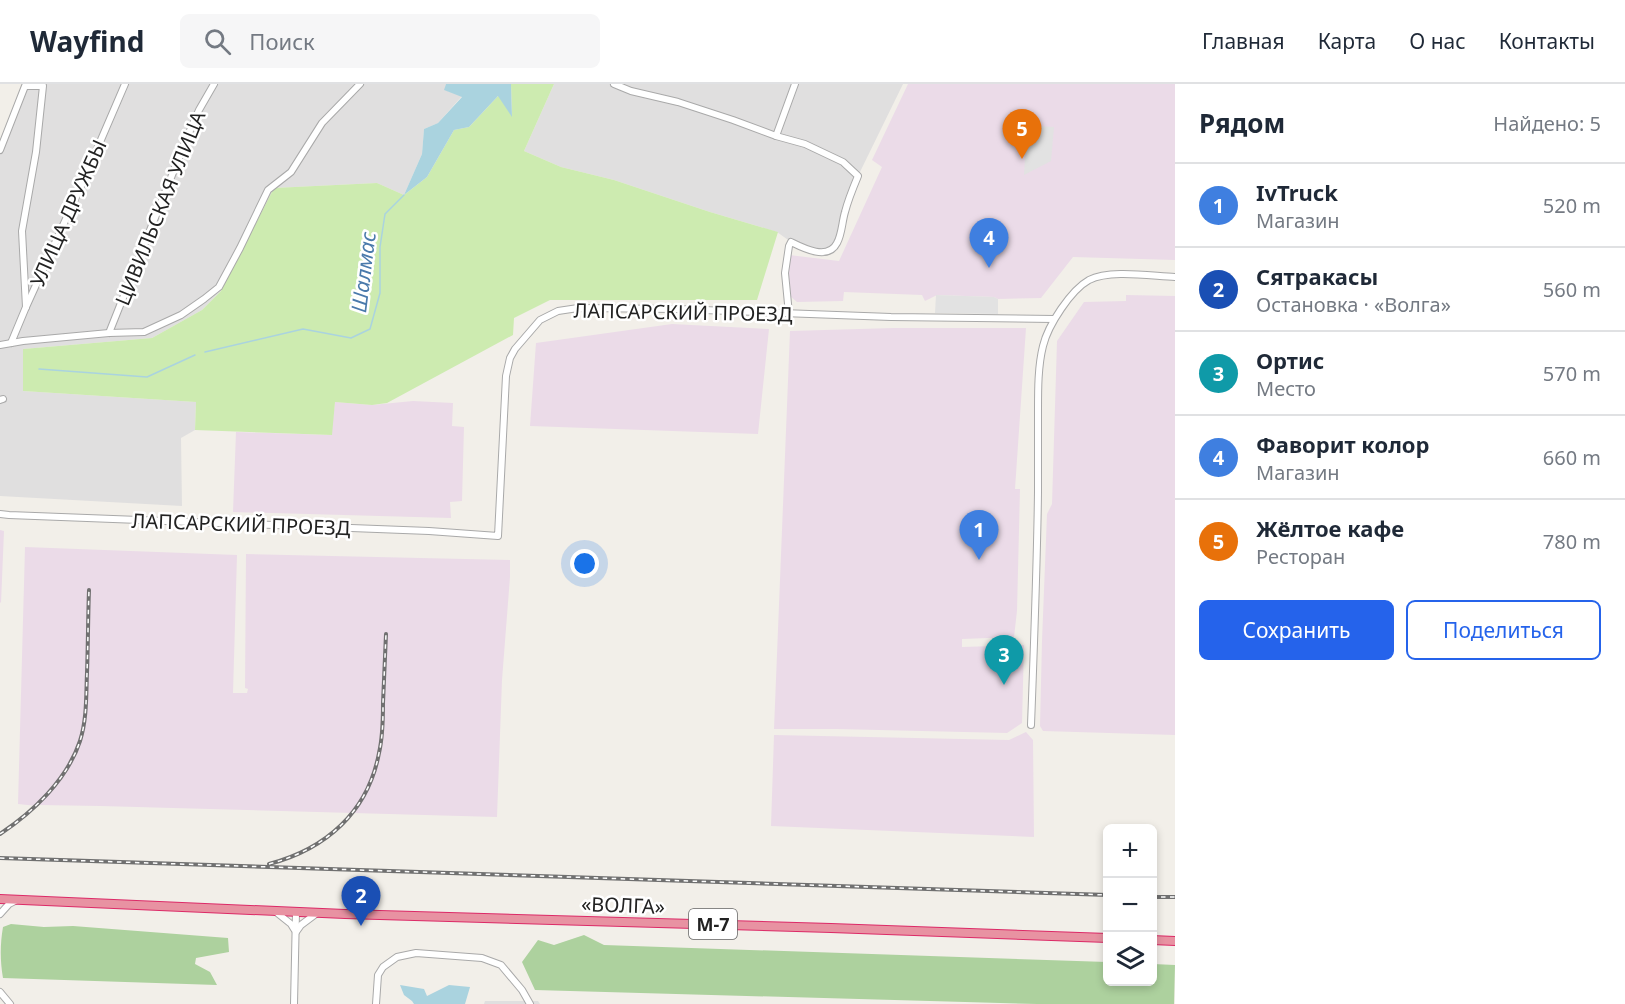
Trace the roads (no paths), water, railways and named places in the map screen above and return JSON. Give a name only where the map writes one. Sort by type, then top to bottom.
[{"type":"highway","name":"«ВОЛГА»","points":[[0,899],[318,913],[831,927],[1103,938]]},
{"type":"street","name":"УЛИЦА ДРУЖБЫ","points":[[11,343],[125,84]]},
{"type":"street","name":"ЦИВИЛЬСКАЯ УЛИЦА","points":[[109,333],[188,135],[214,84]]},
{"type":"street","points":[[0,345],[109,333],[144,333],[181,315],[219,287],[268,190],[291,172],[322,123],[360,84]]},
{"type":"street","points":[[614,84],[631,91],[678,102],[805,144],[834,156],[858,176],[834,248],[820,252],[791,242],[785,273],[789,314]]},
{"type":"street","points":[[776,136],[795,84]]},
{"type":"street","points":[[0,150],[25,86],[43,86],[36,152],[22,231],[26,307]]},
{"type":"street","points":[[1031,725],[1038,500],[1038,382],[1042,348],[1054,319],[1088,280],[1100,275],[1111,274],[1175,277]]},
{"type":"street","name":"ЛАПСАРСКИЙ ПРОЕЗД","points":[[0,513],[19,516],[429,531],[498,536],[506,376],[510,358],[540,320],[558,311],[578,308],[676,309],[891,317],[1054,319]]},
{"type":"street","points":[[0,914],[9,904],[17,900]]},
{"type":"street","points":[[275,911],[291,924],[296,933]]},
{"type":"street","points":[[294,1004],[296,912]]},
{"type":"street","points":[[296,933],[301,925],[318,913]]},
{"type":"street","points":[[1171,941],[1175,950]]},
{"type":"street","points":[[376,1004],[378,975],[383,967],[397,957],[416,953],[482,958],[501,966],[522,990],[530,1004]]},
{"type":"street","points":[[0,992],[10,1004]]},
{"type":"water","points":[[446,84],[511,84],[512,117],[498,96],[469,127],[454,130],[427,177],[404,195],[422,154],[424,129],[438,123],[462,97],[444,90]]},
{"type":"water","points":[[400,985],[424,989],[427,996],[449,985],[470,987],[465,1004],[414,1004],[404,995]]},
{"type":"waterway","name":"Шалмас","points":[[205,352],[303,329],[351,338],[370,329],[380,293],[380,247],[385,214],[404,195]]},
{"type":"waterway","name":"Шалмас","points":[[39,369],[147,377],[195,355]]},
{"type":"railway","points":[[0,834],[25,816],[48,794],[67,769],[80,741],[86,707],[89,590]]},
{"type":"railway","points":[[269,864],[309,849],[326,838],[341,825],[365,793],[373,774],[381,740],[386,634]]},
{"type":"railway","points":[[0,858],[1103,895]]},
{"type":"railway","points":[[1157,897],[1175,897]]},
{"type":"place","name":"Жёлтое кафе","points":[[1022,159]]},
{"type":"place","name":"Фаворит колор","points":[[989,268]]},
{"type":"place","name":"IvTruck","points":[[979,560]]},
{"type":"place","name":"Ортис","points":[[1004,685]]},
{"type":"place","name":"Сятракасы","points":[[361,926]]}]
